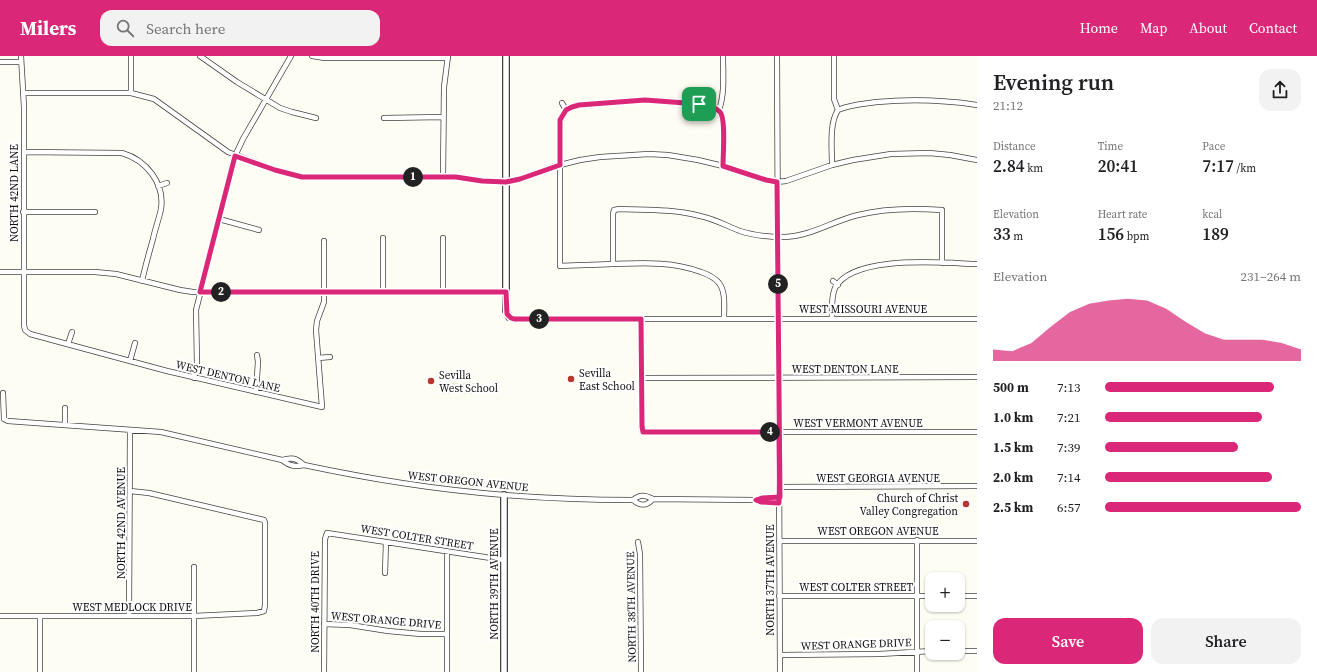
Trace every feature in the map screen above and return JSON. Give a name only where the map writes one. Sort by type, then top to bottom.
[{"type":"street","name":"NORTH 42ND LANE","points":[[21,56],[24,152],[23,271],[25,330]]},
{"type":"street","points":[[131,56],[131,93]]},
{"type":"street","points":[[200,56],[237,82],[266,99],[292,112],[316,118]]},
{"type":"street","points":[[194,378],[196,364],[196,315],[200,292],[235,156],[243,139],[291,56]]},
{"type":"street","points":[[312,56],[325,58],[448,57],[444,87],[443,176]]},
{"type":"street","points":[[506,56],[506,311],[509,317]]},
{"type":"street","points":[[723,56],[723,93],[719,110],[723,120],[723,166]]},
{"type":"street","name":"NORTH 37TH AVENUE","points":[[777,56],[780,672]]},
{"type":"street","points":[[834,56],[834,99],[838,110]]},
{"type":"street","points":[[0,62],[20,62]]},
{"type":"street","points":[[23,93],[131,93],[143,95],[154,99],[213,143],[235,156],[275,170],[302,177],[443,176],[461,177],[482,181],[506,182],[520,179],[560,165],[600,157],[649,154],[668,155],[723,166],[766,180],[777,182],[796,178],[832,165],[875,156],[908,153],[950,155],[977,160]]},
{"type":"street","points":[[719,110],[699,104],[645,100],[579,105],[566,110],[560,120],[560,266],[655,263],[696,270],[708,274],[722,282],[724,319]]},
{"type":"street","points":[[832,165],[833,123],[838,110],[851,105],[919,100],[960,102],[977,105]]},
{"type":"street","points":[[562,103],[566,110]]},
{"type":"street","points":[[384,118],[443,117]]},
{"type":"street","points":[[24,152],[122,153],[132,156],[152,172],[160,192],[161,208],[142,281]]},
{"type":"street","points":[[158,186],[167,183]]},
{"type":"street","points":[[613,264],[614,210],[658,210],[692,214],[715,220],[759,236],[777,237],[809,234],[840,220],[858,214],[904,209],[942,210],[942,263]]},
{"type":"street","points":[[23,212],[95,212]]},
{"type":"street","points":[[219,219],[259,230]]},
{"type":"street","points":[[383,238],[383,292]]},
{"type":"street","points":[[443,238],[443,292]]},
{"type":"street","points":[[324,241],[323,305],[316,327],[318,358],[330,357]]},
{"type":"street","points":[[832,319],[832,298],[834,290],[848,275],[880,265],[892,263],[917,262],[977,264]]},
{"type":"street","points":[[0,272],[23,271],[109,273],[180,290],[200,292],[506,292]]},
{"type":"street","points":[[832,280],[838,284]]},
{"type":"street","name":"WEST MISSOURI AVENUE","points":[[509,317],[517,319],[977,319]]},
{"type":"street","points":[[641,319],[642,378]]},
{"type":"street","name":"WEST DENTON LANE","points":[[25,330],[30,334],[194,378],[322,407],[318,358]]},
{"type":"street","points":[[68,344],[72,332]]},
{"type":"street","points":[[130,361],[135,343]]},
{"type":"street","points":[[256,392],[257,355]]},
{"type":"street","name":"WEST DENTON LANE","points":[[642,378],[977,377]]},
{"type":"street","name":"WEST VERMONT AVENUE","points":[[642,378],[643,432],[977,432]]},
{"type":"street","name":"WEST OREGON AVENUE","points":[[3,393],[4,419],[12,421],[161,432],[282,460],[295,467],[304,465],[403,484],[504,495],[568,499],[633,500],[640,495],[653,499],[756,500],[762,498],[780,497]]},
{"type":"street","points":[[64,425],[65,408]]},
{"type":"street","name":"NORTH 42ND AVENUE","points":[[129,616],[130,430]]},
{"type":"street","name":"WEST OREGON AVENUE","points":[[282,460],[291,458],[297,459],[304,465]]},
{"type":"street","name":"WEST GEORGIA AVENUE","points":[[779,487],[977,486]]},
{"type":"street","name":"WEST MEDLOCK DRIVE","points":[[0,616],[194,616],[257,613],[264,611],[264,520],[149,493],[130,491]]},
{"type":"street","name":"NORTH 39TH AVENUE","points":[[504,495],[504,672]]},
{"type":"street","name":"WEST OREGON AVENUE","points":[[633,500],[639,505],[643,505],[650,503],[653,499]]},
{"type":"street","name":"WEST OREGON AVENUE","points":[[756,500],[761,502],[779,503]]},
{"type":"street","name":"WEST COLTER STREET","points":[[326,533],[504,560]]},
{"type":"street","name":"NORTH 40TH DRIVE","points":[[324,672],[326,533]]},
{"type":"street","points":[[917,540],[917,672]]},
{"type":"street","name":"WEST OREGON AVENUE","points":[[779,541],[977,541]]},
{"type":"street","points":[[385,573],[386,542]]},
{"type":"street","name":"NORTH 38TH AVENUE","points":[[638,542],[640,554],[641,672]]},
{"type":"street","points":[[447,551],[447,672]]},
{"type":"street","points":[[194,567],[194,672]]},
{"type":"street","name":"WEST COLTER STREET","points":[[779,596],[925,596]]},
{"type":"street","points":[[965,596],[977,596]]},
{"type":"street","points":[[40,616],[40,672]]},
{"type":"street","name":"WEST ORANGE DRIVE","points":[[324,624],[350,625],[421,634],[447,634]]},
{"type":"street","name":"WEST ORANGE DRIVE","points":[[780,655],[879,654],[925,651]]},
{"type":"street","points":[[965,651],[977,651]]},
{"type":"green space","points":[[441,383],[458,383],[458,394],[441,394]]},
{"type":"green space","points":[[460,383],[478,383],[478,394],[460,394]]},
{"type":"place","name":"Sevilla East School","points":[[571,379]]},
{"type":"place","name":"Sevilla West School","points":[[431,381]]},
{"type":"place","name":"Church of Christ Valley Congregation","points":[[966,504]]},
{"type":"route","points":[[699,104],[645,100],[579,105],[572,107],[566,110],[560,120],[560,165],[520,179],[506,182],[482,181],[456,177],[302,177],[275,170],[235,156],[200,292],[506,292],[506,311],[509,317],[514,319],[641,319],[643,432],[779,432],[780,497],[779,503],[761,502],[756,500],[762,498],[780,497],[777,182],[766,180],[723,166],[724,138],[722,114],[719,110],[707,105],[699,104]]}]
